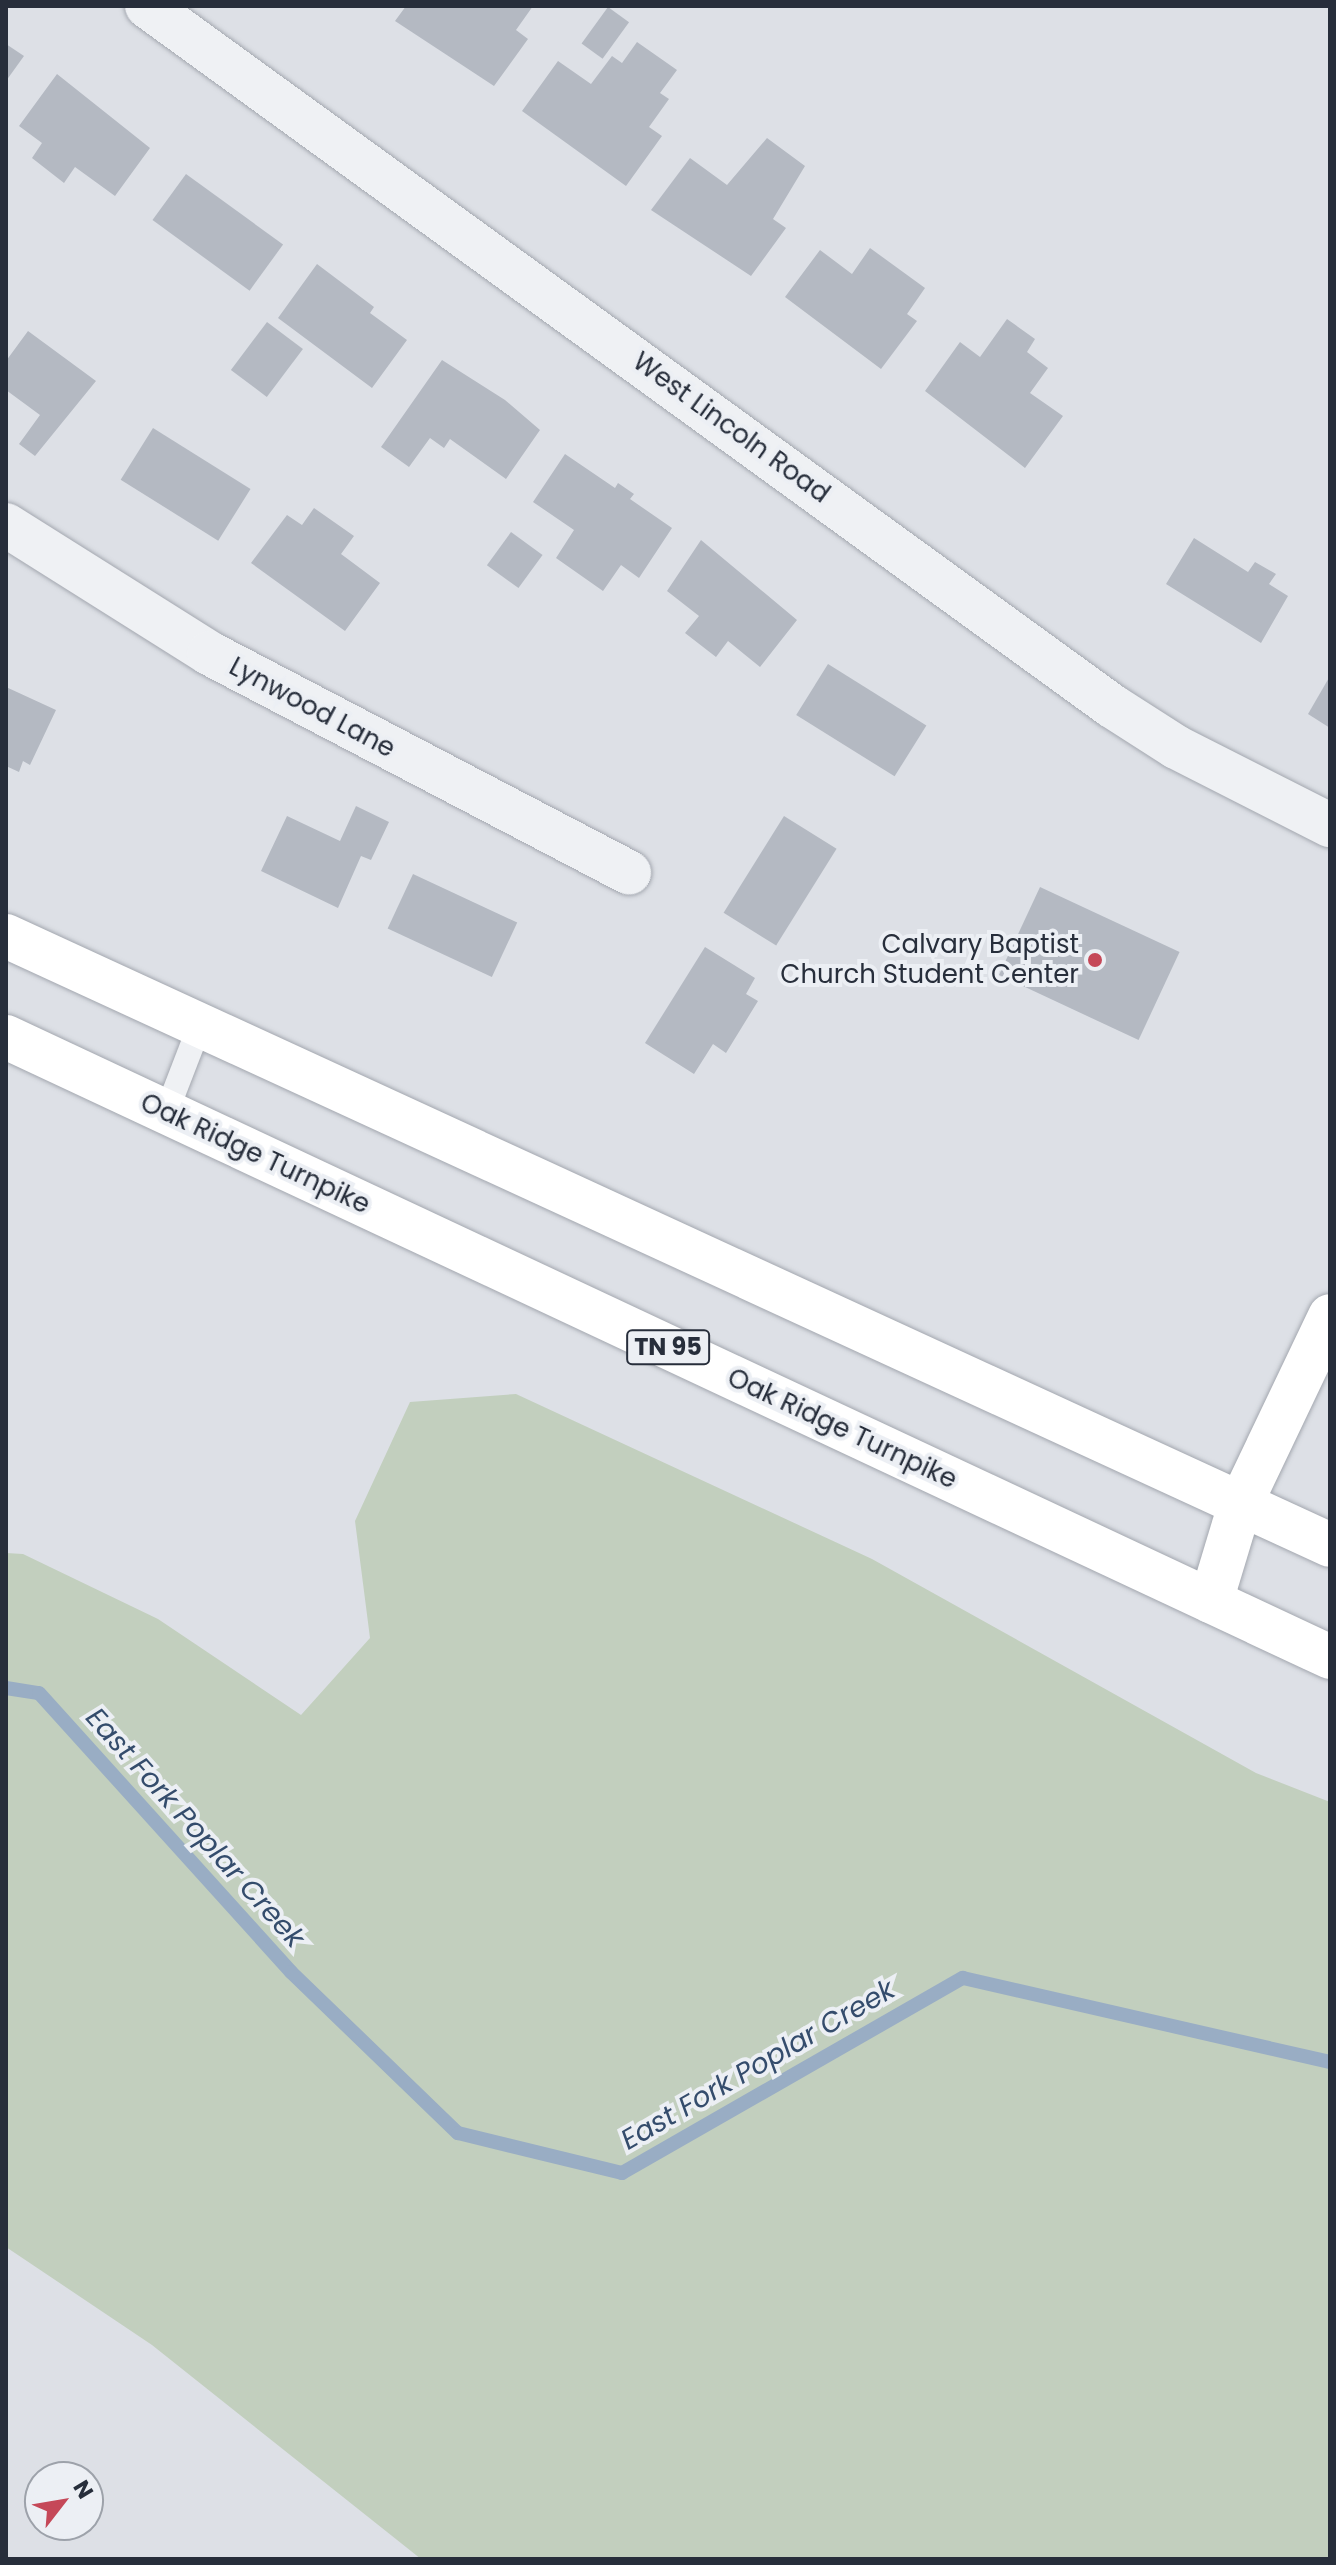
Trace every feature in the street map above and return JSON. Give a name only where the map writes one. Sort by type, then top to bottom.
[{"type":"main road","points":[[6,936],[1330,1545]]},
{"type":"main road","name":"Oak Ridge Turnpike","points":[[6,1037],[1330,1657]]},
{"type":"main road","points":[[1211,1601],[1240,1505],[1330,1316]]},
{"type":"street","name":"West Lincoln Road","points":[[147,6],[1112,706],[1176,747],[1330,825]]},
{"type":"street","name":"Lynwood Lane","points":[[6,525],[209,653],[629,873]]},
{"type":"lane","points":[[166,1113],[200,1025]]},
{"type":"green space","points":[[516,1394],[872,1559],[1256,1773],[1330,1802],[1330,2559],[421,2559],[152,2345],[6,2247],[6,1553],[23,1554],[158,1619],[301,1715],[370,1638],[355,1521],[410,1402]]},
{"type":"building","points":[[406,6],[533,6],[516,30],[528,39],[494,86],[395,21]]},
{"type":"building","points":[[608,7],[629,22],[603,59],[582,43]]},
{"type":"building","points":[[637,42],[677,70],[660,93],[669,99],[649,127],[662,136],[626,186],[522,111],[558,61],[591,84],[612,56],[622,63]]},
{"type":"building","points":[[6,44],[24,56],[6,81]]},
{"type":"building","points":[[57,74],[150,148],[115,196],[75,167],[64,183],[32,158],[42,143],[19,126]]},
{"type":"building","points":[[767,138],[805,166],[773,219],[786,228],[751,276],[651,210],[690,158],[727,185]]},
{"type":"building","points":[[186,174],[283,245],[250,291],[152,220]]},
{"type":"building","points":[[870,248],[925,288],[907,314],[917,321],[881,369],[785,297],[820,250],[852,274]]},
{"type":"building","points":[[317,264],[374,307],[370,313],[407,340],[372,388],[278,318]]},
{"type":"building","points":[[1007,319],[1035,339],[1027,352],[1048,368],[1030,393],[1063,416],[1025,468],[925,391],[960,342],[980,357]]},
{"type":"building","points":[[267,322],[303,349],[267,397],[231,370]]},
{"type":"building","points":[[28,331],[96,381],[35,456],[19,444],[40,415],[6,390],[6,361]]},
{"type":"building","points":[[442,360],[505,400],[540,430],[506,479],[450,439],[444,448],[430,438],[409,467],[381,447]]},
{"type":"building","points":[[153,428],[251,489],[218,541],[121,480]]},
{"type":"building","points":[[565,454],[615,488],[618,483],[634,494],[630,499],[672,528],[639,578],[621,565],[603,591],[556,558],[574,530],[533,502]]},
{"type":"building","points":[[314,508],[354,536],[341,554],[380,583],[345,631],[251,563],[287,515],[302,525]]},
{"type":"building","points":[[511,532],[543,555],[518,588],[487,565]]},
{"type":"building","points":[[1194,538],[1248,572],[1255,562],[1276,574],[1269,584],[1288,596],[1261,643],[1166,584]]},
{"type":"building","points":[[701,540],[797,620],[760,667],[728,641],[716,657],[685,633],[699,616],[667,591]]},
{"type":"building","points":[[828,664],[926,725],[895,776],[796,715]]},
{"type":"building","points":[[1330,676],[1330,728],[1308,714]]},
{"type":"building","points":[[6,687],[56,710],[30,765],[23,761],[19,772],[6,766]]},
{"type":"building","points":[[356,806],[389,822],[371,860],[361,856],[338,908],[261,871],[287,816],[340,841]]},
{"type":"building","points":[[784,816],[837,849],[776,946],[724,913]]},
{"type":"building","points":[[413,874],[517,923],[492,977],[388,928]]},
{"type":"building","points":[[1040,887],[1180,952],[1139,1040],[999,975]]},
{"type":"building","points":[[705,947],[755,978],[746,994],[758,1001],[726,1053],[713,1044],[694,1074],[645,1043]]},
{"type":"waterway","name":"East Fork Poplar Creek","points":[[6,1688],[39,1693],[291,1972],[458,2133],[622,2173],[963,1978],[1330,2062]]},
{"type":"place","name":"Calvary Baptist Church Student Center","points":[[1095,960]]}]
